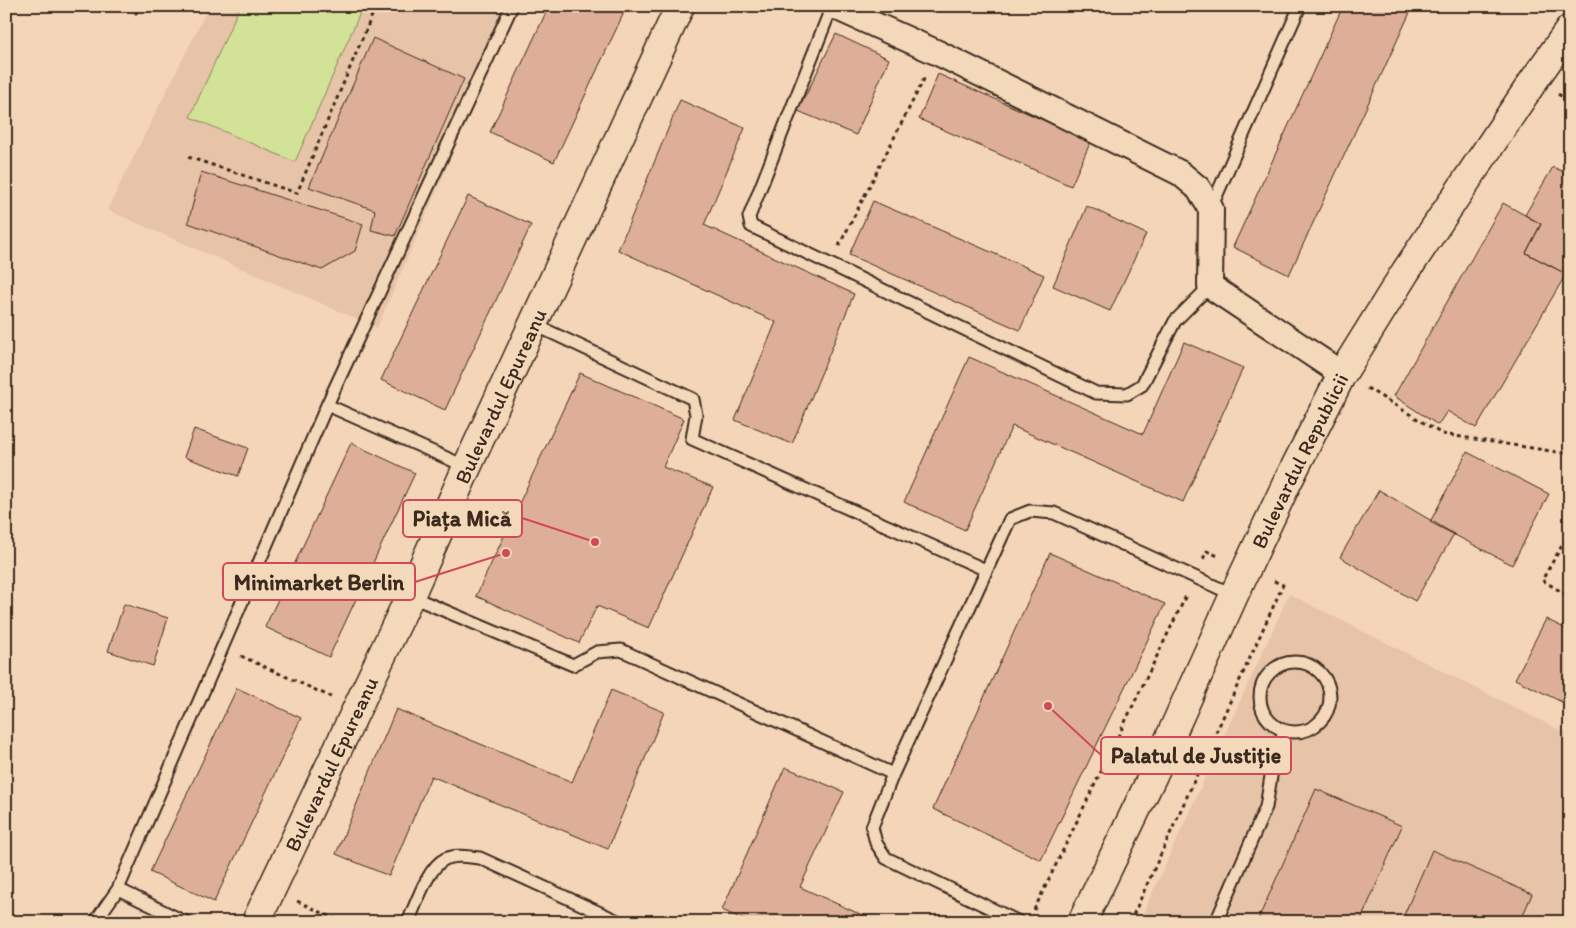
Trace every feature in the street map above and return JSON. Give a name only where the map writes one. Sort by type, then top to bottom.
[{"type":"main road","name":"Bulevardul Epureanu","points":[[256,922],[410,596],[467,467],[680,6]]},
{"type":"main road","name":"Bulevardul Republicii","points":[[1082,922],[1153,775],[1246,568],[1342,374],[1406,271],[1534,80],[1570,30]]},
{"type":"street","points":[[832,6],[938,53],[1180,173],[1198,188],[1211,209],[1210,286],[1342,374]]},
{"type":"lane","points":[[95,922],[118,889],[327,405],[512,6]]},
{"type":"lane","points":[[832,6],[749,217],[752,226],[1096,393],[1127,394],[1142,385],[1174,321],[1210,286]]},
{"type":"lane","points":[[1211,209],[1300,6]]},
{"type":"lane","points":[[533,324],[693,400],[696,415],[692,439],[986,570]]},
{"type":"lane","points":[[327,405],[467,467]]},
{"type":"lane","points":[[1020,922],[886,858],[876,843],[872,827],[893,774],[1010,519],[1030,512],[1054,513],[1234,595]]},
{"type":"lane","points":[[410,596],[573,665],[597,652],[621,650],[893,774]]},
{"type":"lane","points":[[1290,662],[1302,662],[1313,666],[1322,674],[1328,684],[1331,695],[1330,706],[1325,717],[1312,728],[1296,733],[1284,731],[1274,726],[1260,706],[1263,683],[1269,673],[1279,666],[1290,662]]},
{"type":"lane","points":[[1216,922],[1266,807],[1273,764],[1284,731]]},
{"type":"lane","points":[[408,922],[432,870],[445,859],[461,856],[480,858],[620,922]]},
{"type":"lane","points":[[118,889],[185,922]]},
{"type":"path","points":[[130,6],[136,14]]},
{"type":"path","points":[[188,157],[297,193],[376,6]]},
{"type":"path","points":[[830,264],[938,53]]},
{"type":"path","points":[[1342,374],[1442,434],[1570,454]]},
{"type":"path","points":[[1570,532],[1542,580],[1570,597]]},
{"type":"path","points":[[1033,913],[1207,551],[1283,585],[1130,922]]},
{"type":"path","points":[[222,647],[357,709]]},
{"type":"path","points":[[271,890],[342,922]]},
{"type":"shaded area","points":[[209,6],[517,6],[377,328],[107,210]]},
{"type":"shaded area","points":[[1289,594],[1570,735],[1570,922],[1139,922]]},
{"type":"green space","points":[[240,6],[363,6],[295,162],[190,117]]},
{"type":"building","points":[[549,6],[627,6],[554,162],[490,132]]},
{"type":"building","points":[[1343,6],[1413,6],[1289,275],[1233,247]]},
{"type":"building","points":[[836,34],[889,59],[856,135],[798,111]]},
{"type":"building","points":[[373,38],[464,79],[395,236],[371,230],[375,210],[309,187]]},
{"type":"building","points":[[938,74],[1091,141],[1071,186],[919,119]]},
{"type":"building","points":[[680,100],[745,128],[704,225],[854,294],[792,444],[735,420],[776,322],[618,250]]},
{"type":"building","points":[[1553,167],[1570,175],[1570,276],[1526,253],[1541,224],[1525,215]]},
{"type":"building","points":[[201,172],[363,224],[355,251],[322,270],[188,223]]},
{"type":"building","points":[[468,196],[531,225],[445,410],[381,380]]},
{"type":"building","points":[[873,201],[1044,275],[1020,330],[849,255]]},
{"type":"building","points":[[1503,203],[1541,224],[1526,253],[1566,274],[1476,428],[1447,411],[1438,425],[1394,396]]},
{"type":"building","points":[[1087,206],[1146,234],[1110,311],[1053,286]]},
{"type":"building","points":[[1184,342],[1243,368],[1183,502],[1012,426],[965,530],[904,502],[969,357],[1143,434]]},
{"type":"building","points":[[580,373],[684,419],[663,467],[713,487],[649,628],[597,606],[579,643],[476,596]]},
{"type":"building","points":[[194,429],[248,448],[238,476],[184,457]]},
{"type":"building","points":[[351,443],[415,473],[329,657],[265,627]]},
{"type":"building","points":[[1467,452],[1549,494],[1512,565],[1430,522]]},
{"type":"building","points":[[1379,490],[1454,534],[1415,601],[1340,557]]},
{"type":"building","points":[[1050,553],[1165,604],[1041,860],[933,809]]},
{"type":"building","points":[[124,604],[168,618],[153,666],[108,651]]},
{"type":"building","points":[[1546,619],[1570,631],[1570,706],[1515,679]]},
{"type":"building","points":[[237,688],[301,718],[214,902],[150,872]]},
{"type":"building","points":[[611,690],[664,712],[608,849],[431,776],[389,876],[336,854],[396,709],[572,782]]},
{"type":"building","points":[[785,767],[844,792],[800,887],[877,922],[749,922],[722,910]]},
{"type":"building","points":[[1316,789],[1402,826],[1360,922],[1257,922]]},
{"type":"building","points":[[1432,850],[1532,894],[1520,922],[1401,922]]},
{"type":"place","name":"Piața Mică","points":[[595,542]]},
{"type":"place","name":"Minimarket Berlin","points":[[506,553]]},
{"type":"place","name":"Palatul de Justiție","points":[[1048,706]]}]
